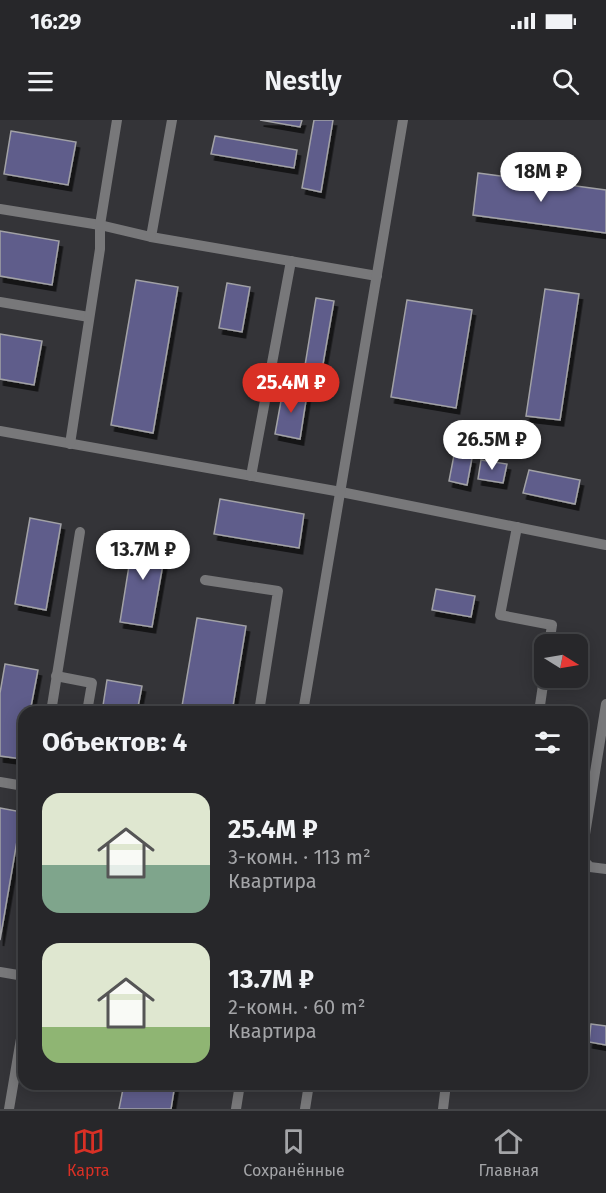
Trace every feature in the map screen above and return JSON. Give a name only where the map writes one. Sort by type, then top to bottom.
[{"type":"lane","points":[[70,444],[117,120]]},
{"type":"lane","points":[[151,237],[172,120]]},
{"type":"lane","points":[[304,706],[403,120]]},
{"type":"lane","points":[[0,209],[377,276]]},
{"type":"lane","points":[[251,476],[291,261]]},
{"type":"lane","points":[[0,302],[89,317]]},
{"type":"lane","points":[[0,431],[341,492],[606,545]]},
{"type":"lane","points":[[517,527],[500,615],[552,625],[551,634]]},
{"type":"lane","points":[[52,706],[80,531]]},
{"type":"lane","points":[[205,580],[278,591],[260,706]]},
{"type":"lane","points":[[56,676],[92,682],[88,706]]},
{"type":"lane","points":[[540,706],[543,688]]},
{"type":"lane","points":[[588,816],[606,704]]},
{"type":"lane","points":[[0,782],[18,785]]},
{"type":"lane","points":[[588,865],[606,869]]},
{"type":"lane","points":[[0,972],[18,975]]},
{"type":"lane","points":[[9,1109],[18,1056]]},
{"type":"lane","points":[[236,1109],[239,1090]]},
{"type":"lane","points":[[305,1109],[308,1090]]},
{"type":"lane","points":[[443,1109],[445,1090]]},
{"type":"building","points":[[260,120],[302,120],[300,127]]},
{"type":"building","points":[[314,120],[333,120],[321,192],[302,188]]},
{"type":"building","points":[[11,131],[76,142],[68,185],[4,174]]},
{"type":"building","points":[[215,136],[297,150],[294,168],[211,154]]},
{"type":"building","points":[[478,173],[606,190],[606,233],[473,215]]},
{"type":"building","points":[[0,231],[59,241],[52,285],[0,276]]},
{"type":"building","points":[[136,280],[178,287],[153,433],[111,425]]},
{"type":"building","points":[[227,283],[250,287],[242,332],[219,328]]},
{"type":"building","points":[[545,289],[579,294],[560,420],[526,416]]},
{"type":"building","points":[[316,298],[334,301],[319,387],[302,384]]},
{"type":"building","points":[[407,300],[472,310],[456,408],[391,397]]},
{"type":"building","points":[[0,334],[42,341],[34,385],[0,379]]},
{"type":"building","points":[[283,390],[307,394],[300,439],[275,434]]},
{"type":"building","points":[[454,455],[472,458],[467,485],[449,481]]},
{"type":"building","points":[[481,460],[507,464],[503,483],[478,479]]},
{"type":"building","points":[[529,470],[580,480],[575,504],[523,493]]},
{"type":"building","points":[[220,499],[304,514],[299,548],[214,534]]},
{"type":"building","points":[[30,518],[61,524],[46,610],[15,604]]},
{"type":"building","points":[[134,535],[167,541],[152,627],[120,622]]},
{"type":"building","points":[[436,589],[475,596],[471,617],[432,610]]},
{"type":"building","points":[[197,618],[246,626],[233,706],[182,706]]},
{"type":"building","points":[[5,664],[38,670],[31,706],[18,706],[18,758],[0,756],[0,693]]},
{"type":"building","points":[[107,680],[142,686],[138,706],[103,706]]},
{"type":"building","points":[[0,808],[18,811],[18,835],[0,940]]},
{"type":"building","points":[[591,1024],[606,1026],[606,1045],[589,1042]]},
{"type":"building","points":[[123,1090],[174,1090],[171,1109],[119,1109]]}]
